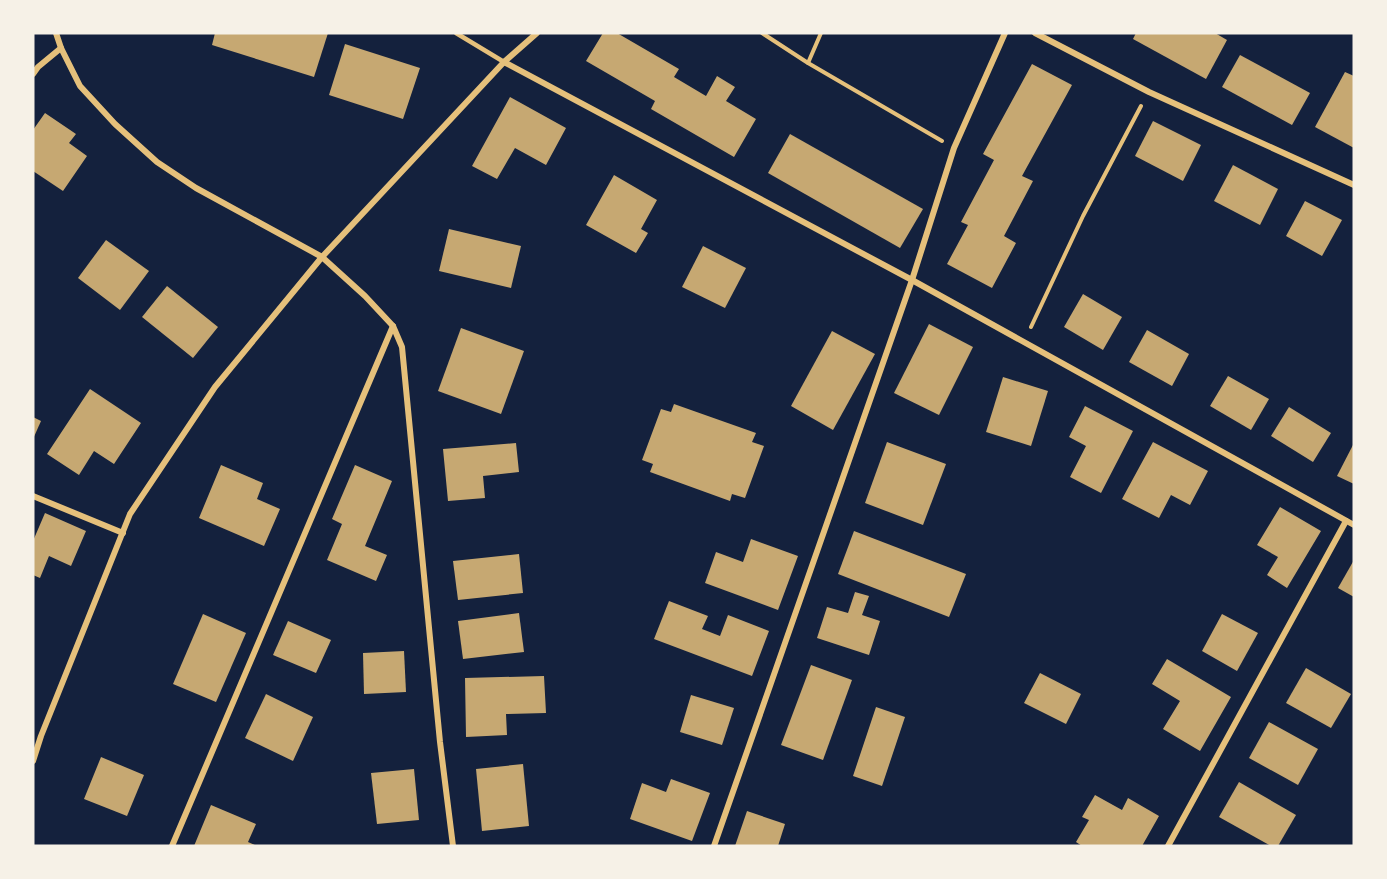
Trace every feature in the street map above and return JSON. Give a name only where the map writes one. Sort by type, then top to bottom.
[{"type":"street","points":[[56,33],[80,86],[115,124],[157,162],[196,188],[322,257],[365,296],[393,326],[402,347],[405,369],[439,730],[453,846]]},
{"type":"street","points":[[33,761],[130,513],[215,387],[322,257],[504,62],[537,33]]},
{"type":"street","points":[[714,846],[912,280],[954,148],[1005,33]]},
{"type":"street","points":[[1035,33],[1149,92],[1354,184]]},
{"type":"street","points":[[33,74],[61,48]]},
{"type":"street","points":[[504,62],[912,280],[1354,525]]},
{"type":"street","points":[[172,846],[393,326]]},
{"type":"street","points":[[33,496],[123,533]]},
{"type":"street","points":[[1168,846],[1346,521]]},
{"type":"lane","points":[[456,33],[504,62]]},
{"type":"path","points":[[762,33],[808,63],[954,148]]},
{"type":"path","points":[[808,63],[821,33]]},
{"type":"path","points":[[1024,343],[1083,216],[1149,92]]},
{"type":"building","points":[[215,33],[328,33],[314,77],[212,45]]},
{"type":"building","points":[[603,33],[617,33],[679,69],[674,77],[706,96],[717,76],[735,87],[726,101],[756,119],[734,157],[651,109],[655,101],[586,61]]},
{"type":"building","points":[[1136,33],[1215,33],[1227,40],[1206,79],[1133,39]]},
{"type":"building","points":[[345,44],[420,68],[403,119],[329,95]]},
{"type":"building","points":[[1240,55],[1310,93],[1292,125],[1222,87]]},
{"type":"building","points":[[1032,64],[1072,85],[1022,176],[1033,181],[1004,236],[1016,243],[992,288],[947,264],[968,225],[961,222],[994,160],[983,154]]},
{"type":"building","points":[[1345,72],[1354,76],[1354,148],[1315,127]]},
{"type":"building","points":[[510,97],[566,128],[546,165],[515,148],[497,179],[472,166]]},
{"type":"building","points":[[45,113],[76,134],[69,143],[87,156],[63,191],[33,171],[33,130]]},
{"type":"building","points":[[1153,121],[1201,145],[1183,181],[1135,156]]},
{"type":"building","points":[[790,134],[923,209],[900,248],[768,173]]},
{"type":"building","points":[[1233,165],[1278,189],[1260,225],[1214,201]]},
{"type":"building","points":[[614,175],[657,200],[641,229],[648,233],[636,253],[586,225]]},
{"type":"building","points":[[1305,201],[1342,220],[1322,256],[1286,236]]},
{"type":"building","points":[[449,229],[521,246],[511,288],[439,271]]},
{"type":"building","points":[[106,240],[149,271],[120,310],[78,278]]},
{"type":"building","points":[[703,246],[746,268],[725,308],[682,287]]},
{"type":"building","points":[[167,286],[218,327],[193,358],[142,317]]},
{"type":"building","points":[[1083,294],[1122,317],[1103,350],[1064,327]]},
{"type":"building","points":[[929,324],[973,347],[939,415],[894,393]]},
{"type":"building","points":[[461,328],[524,351],[501,414],[438,391]]},
{"type":"building","points":[[1147,330],[1189,354],[1172,386],[1129,362]]},
{"type":"building","points":[[832,331],[875,354],[833,430],[791,406]]},
{"type":"building","points":[[1228,376],[1269,399],[1251,430],[1210,406]]},
{"type":"building","points":[[1003,377],[1048,391],[1031,446],[986,432]]},
{"type":"building","points":[[90,389],[141,423],[114,464],[94,451],[79,475],[47,454]]},
{"type":"building","points":[[674,404],[756,433],[752,442],[764,446],[745,498],[732,494],[730,501],[650,472],[653,464],[642,460],[661,409],[671,412]]},
{"type":"building","points":[[1085,406],[1133,431],[1101,493],[1070,477],[1086,446],[1069,437]]},
{"type":"building","points":[[1289,407],[1331,433],[1313,462],[1271,436]]},
{"type":"building","points":[[33,417],[41,421],[33,439]]},
{"type":"building","points":[[887,442],[946,464],[923,525],[865,503]]},
{"type":"building","points":[[1153,442],[1208,471],[1190,505],[1171,495],[1159,518],[1122,499]]},
{"type":"building","points":[[516,443],[519,472],[483,476],[485,498],[448,501],[443,449]]},
{"type":"building","points":[[1354,443],[1354,484],[1337,476]]},
{"type":"building","points":[[221,465],[263,483],[257,499],[280,509],[264,546],[199,518]]},
{"type":"building","points":[[355,465],[392,481],[365,546],[387,555],[376,581],[327,560],[342,524],[332,519]]},
{"type":"building","points":[[1280,507],[1321,531],[1287,588],[1267,575],[1278,557],[1257,545]]},
{"type":"building","points":[[45,513],[86,531],[71,566],[49,556],[40,578],[33,575],[33,541]]},
{"type":"building","points":[[854,531],[966,574],[949,617],[838,574]]},
{"type":"building","points":[[751,539],[798,556],[778,610],[705,583],[716,552],[743,562]]},
{"type":"building","points":[[519,554],[523,593],[458,600],[453,561]]},
{"type":"building","points":[[1354,560],[1354,597],[1338,588]]},
{"type":"building","points":[[855,592],[869,596],[862,615],[880,621],[869,655],[817,638],[827,607],[848,613]]},
{"type":"building","points":[[669,601],[708,616],[702,629],[720,636],[728,615],[769,631],[752,676],[654,639]]},
{"type":"building","points":[[519,613],[524,652],[463,659],[458,621]]},
{"type":"building","points":[[203,614],[246,633],[216,702],[173,684]]},
{"type":"building","points":[[1222,614],[1258,633],[1237,671],[1202,651]]},
{"type":"building","points":[[288,621],[331,640],[316,673],[273,655]]},
{"type":"building","points":[[404,651],[406,692],[364,694],[363,653]]},
{"type":"building","points":[[1167,659],[1231,697],[1200,751],[1163,729],[1180,701],[1152,684]]},
{"type":"building","points":[[811,665],[852,680],[823,760],[781,745]]},
{"type":"building","points":[[1306,668],[1351,694],[1331,728],[1286,703]]},
{"type":"building","points":[[1040,673],[1081,694],[1066,724],[1024,703]]},
{"type":"building","points":[[544,676],[546,713],[506,714],[507,735],[466,737],[465,678]]},
{"type":"building","points":[[266,694],[313,717],[293,761],[245,738]]},
{"type":"building","points":[[691,695],[734,708],[722,745],[680,732]]},
{"type":"building","points":[[876,707],[905,717],[882,786],[853,776]]},
{"type":"building","points":[[1269,722],[1318,749],[1298,785],[1249,758]]},
{"type":"building","points":[[101,757],[144,775],[127,816],[84,799]]},
{"type":"building","points":[[523,764],[529,826],[482,831],[476,769]]},
{"type":"building","points":[[414,769],[419,820],[377,824],[371,773]]},
{"type":"building","points":[[671,779],[710,793],[692,841],[630,819],[642,783],[666,792]]},
{"type":"building","points":[[1239,782],[1296,815],[1278,846],[1271,846],[1219,817]]},
{"type":"building","points":[[1095,795],[1122,810],[1128,798],[1159,816],[1142,846],[1082,846],[1076,842],[1089,820],[1082,817]]},
{"type":"building","points":[[211,805],[256,824],[248,842],[257,846],[194,846]]},
{"type":"building","points":[[747,811],[785,824],[778,846],[735,846]]}]
